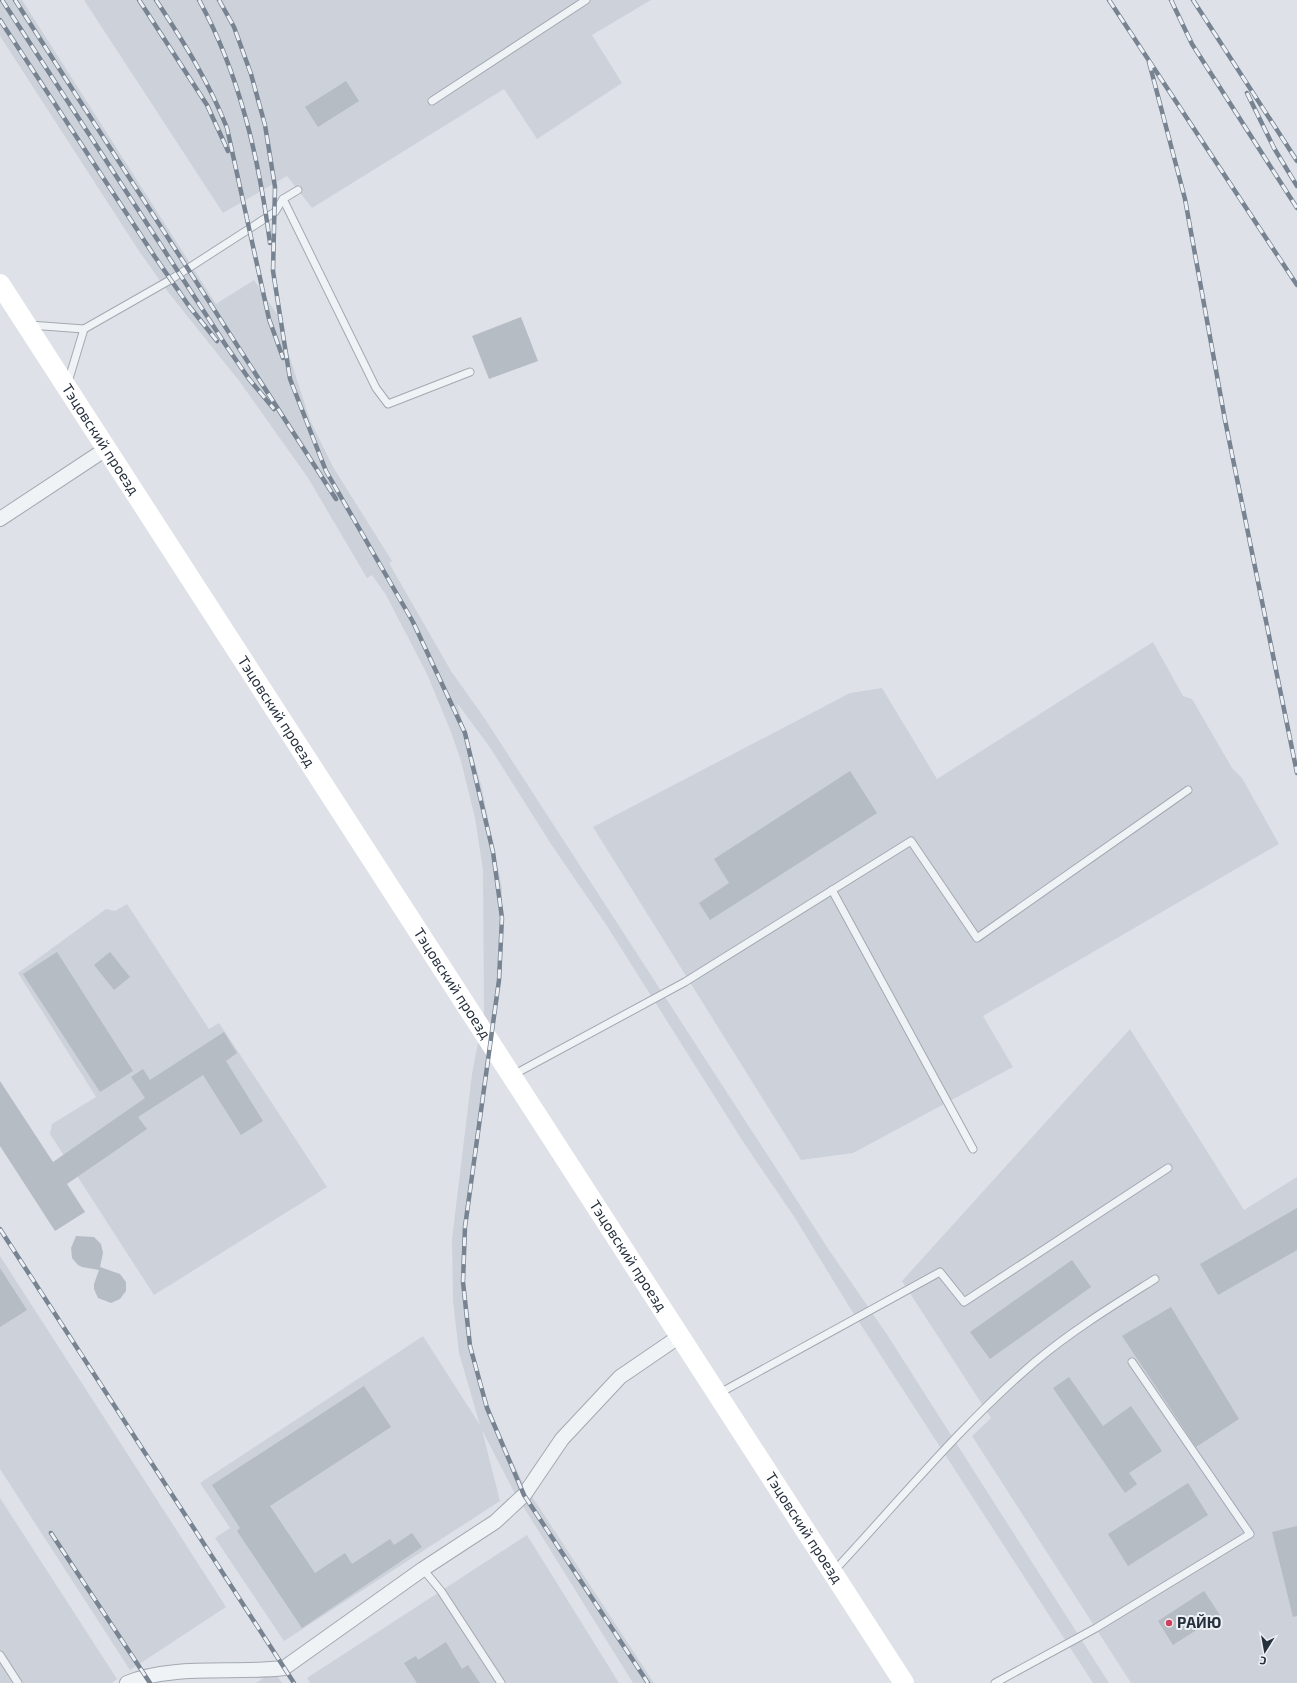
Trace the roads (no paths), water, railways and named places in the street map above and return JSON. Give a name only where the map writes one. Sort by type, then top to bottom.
[{"type":"street","name":"Тэцовский проезд","points":[[0,284],[904,1683]]},
{"type":"street","points":[[0,519],[106,449]]},
{"type":"street","points":[[127,1683],[162,1672],[199,1678],[284,1668],[423,1569],[495,1522],[524,1495],[562,1439],[620,1377],[680,1336]]},
{"type":"lane","points":[[432,101],[586,0]]},
{"type":"lane","points":[[26,324],[84,329],[170,280],[275,212],[283,199],[298,190]]},
{"type":"lane","points":[[283,199],[376,388],[388,404],[470,372]]},
{"type":"lane","points":[[66,387],[84,329]]},
{"type":"lane","points":[[511,1076],[685,982],[911,841],[977,938],[1188,790]]},
{"type":"lane","points":[[832,890],[973,1149]]},
{"type":"lane","points":[[717,1394],[940,1272],[964,1302],[1168,1168]]},
{"type":"lane","points":[[833,1572],[965,1428],[1035,1362],[1084,1323],[1155,1279]]},
{"type":"lane","points":[[995,1683],[1096,1628],[1250,1534],[1132,1362]]},
{"type":"lane","points":[[423,1569],[441,1591],[501,1683]]},
{"type":"lane","points":[[0,1655],[18,1683]]},
{"type":"railway","points":[[2,0],[225,344],[249,379],[274,409]]},
{"type":"railway","points":[[15,0],[336,499]]},
{"type":"railway","points":[[139,0],[207,105],[228,151]]},
{"type":"railway","points":[[156,0],[186,46],[204,78],[227,128],[269,319],[283,358]]},
{"type":"railway","points":[[199,0],[226,58],[246,118],[260,180],[270,243]]},
{"type":"railway","points":[[219,0],[234,27],[251,74],[265,125],[275,187],[273,271],[290,379],[326,471],[413,622],[465,733],[493,852],[502,918],[499,980],[465,1227],[463,1282],[470,1346],[487,1408],[524,1495],[648,1683]]},
{"type":"railway","points":[[1109,0],[1297,285]]},
{"type":"railway","points":[[1171,0],[1192,44],[1297,208]]},
{"type":"railway","points":[[1193,0],[1297,161]]},
{"type":"railway","points":[[0,20],[155,257],[189,306],[217,341]]},
{"type":"railway","points":[[1149,62],[1185,199],[1225,420],[1297,773]]},
{"type":"railway","points":[[1247,93],[1274,148],[1297,186]]},
{"type":"railway","points":[[0,1229],[294,1683]]},
{"type":"railway","points":[[51,1533],[150,1683]]},
{"type":"place","name":"РАЙЮ","points":[[1169,1623]]}]
